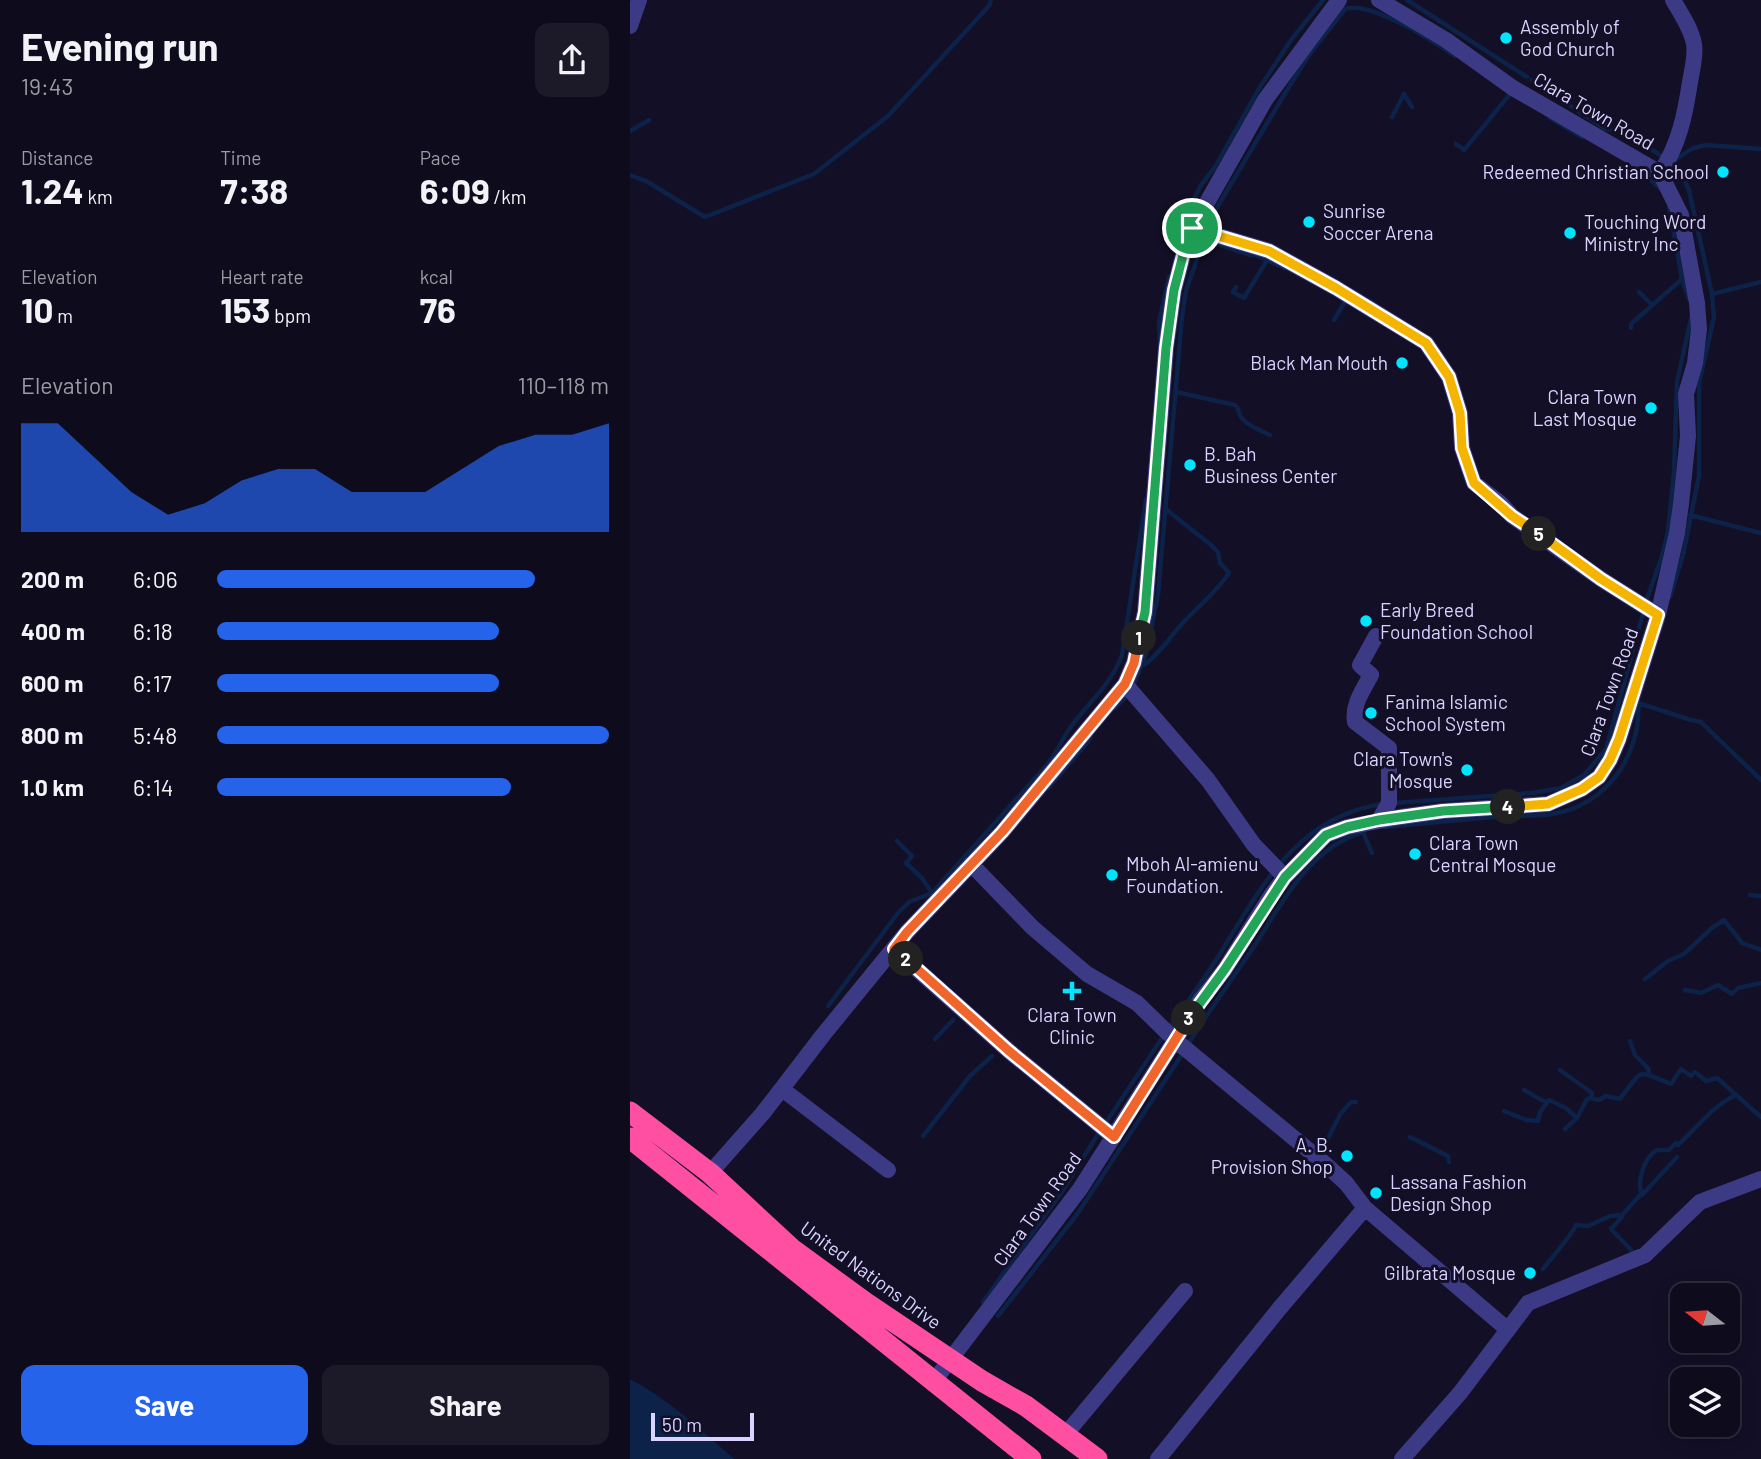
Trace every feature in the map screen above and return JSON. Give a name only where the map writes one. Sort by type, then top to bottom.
[{"type":"highway","name":"United Nations Drive","points":[[630,1112],[710,1173],[792,1249],[866,1303],[982,1381],[1026,1405],[1097,1459]]},
{"type":"highway","points":[[630,1138],[1031,1459]]},
{"type":"street","points":[[630,26],[639,0]]},
{"type":"street","points":[[710,1173],[1125,684],[1134,663],[1145,612],[1166,348],[1174,290],[1188,236],[1265,100],[1339,0]]},
{"type":"street","name":"Clara Town Road","points":[[934,1381],[1072,1199],[1285,877],[1326,835],[1379,820],[1443,811],[1548,804],[1582,789],[1599,777],[1619,739],[1658,615],[1677,533],[1688,436],[1686,394],[1695,362],[1699,329],[1681,215],[1660,173],[1513,88],[1446,40],[1379,0]]},
{"type":"street","points":[[1660,173],[1671,157],[1688,106],[1694,63],[1694,45],[1687,23],[1673,0]]},
{"type":"street","points":[[1192,228],[1269,251],[1426,343],[1449,377],[1460,413],[1462,448],[1474,483],[1512,516],[1593,574],[1658,615]]},
{"type":"street","points":[[1376,636],[1360,665],[1371,675],[1355,707],[1354,718],[1355,723],[1390,748],[1389,803],[1379,820]]},
{"type":"street","points":[[1125,684],[1208,780],[1254,845],[1285,877]]},
{"type":"street","points":[[971,864],[1033,928],[1087,974],[1137,1003],[1175,1040],[1324,1163],[1346,1183],[1365,1208],[1507,1329]]},
{"type":"street","points":[[899,953],[1009,1051],[1112,1136]]},
{"type":"street","points":[[782,1088],[888,1170]]},
{"type":"street","points":[[1402,1459],[1460,1393],[1528,1303],[1645,1255],[1700,1202],[1761,1179]]},
{"type":"street","points":[[1158,1459],[1365,1208]]},
{"type":"street","points":[[1065,1435],[1185,1291]]},
{"type":"water","points":[[630,1379],[672,1406],[734,1459],[630,1459]]},
{"type":"waterway","points":[[630,175],[646,181],[705,217],[814,174],[888,116],[989,6],[991,0]]},
{"type":"waterway","points":[[1177,220],[1182,222],[1260,87],[1291,40],[1323,0]]},
{"type":"waterway","points":[[1407,0],[1527,77]]},
{"type":"waterway","points":[[1133,687],[1146,654],[1158,595],[1186,291],[1212,216],[1309,55],[1345,9],[1370,10],[1385,16],[1455,56]]},
{"type":"waterway","points":[[1532,80],[1605,129],[1615,130],[1659,154],[1677,169],[1689,190],[1712,294],[1714,317],[1699,383],[1699,476],[1683,555],[1670,597]]},
{"type":"waterway","points":[[1456,144],[1464,150],[1511,93]]},
{"type":"waterway","points":[[1392,117],[1404,94],[1412,107]]},
{"type":"waterway","points":[[1550,118],[1582,137]]},
{"type":"waterway","points":[[630,131],[649,120]]},
{"type":"waterway","points":[[1672,162],[1693,148],[1706,145],[1761,149]]},
{"type":"waterway","points":[[1635,167],[1660,188]]},
{"type":"waterway","points":[[1669,206],[1682,279],[1689,299]]},
{"type":"waterway","points":[[1179,241],[1182,222]]},
{"type":"waterway","points":[[1211,242],[1255,255],[1285,268]]},
{"type":"waterway","points":[[1236,287],[1233,292],[1244,298],[1267,260]]},
{"type":"waterway","points":[[1160,344],[1159,322],[1169,277]]},
{"type":"waterway","points":[[1631,328],[1631,324],[1682,279]]},
{"type":"waterway","points":[[1712,294],[1761,282]]},
{"type":"waterway","points":[[1639,292],[1651,304]]},
{"type":"waterway","points":[[1334,320],[1346,300]]},
{"type":"waterway","points":[[1646,602],[1668,532],[1674,471],[1677,382],[1691,318]]},
{"type":"waterway","points":[[1176,392],[1235,405],[1241,418],[1270,435]]},
{"type":"waterway","points":[[828,1006],[898,913],[909,902],[932,893],[1046,766],[1070,728],[1112,676],[1122,655],[1146,499]]},
{"type":"waterway","points":[[1144,665],[1229,573],[1220,563],[1218,552],[1167,510]]},
{"type":"waterway","points":[[1690,515],[1761,533]]},
{"type":"waterway","points":[[1394,803],[1532,793],[1561,788],[1584,775],[1606,749],[1644,610]]},
{"type":"waterway","points":[[1115,708],[1129,694]]},
{"type":"waterway","points":[[1385,827],[1552,814],[1589,801],[1617,775],[1627,759],[1638,722],[1638,702]]},
{"type":"waterway","points":[[1638,703],[1701,722],[1761,780]]},
{"type":"waterway","points":[[1048,788],[1091,735]]},
{"type":"waterway","points":[[1169,1028],[1285,858],[1327,823],[1352,811],[1382,804]]},
{"type":"waterway","points":[[1363,832],[1372,853]]},
{"type":"waterway","points":[[1188,1044],[1284,900],[1310,866],[1343,840],[1363,832]]},
{"type":"waterway","points":[[897,841],[912,856],[906,863],[922,878],[932,893]]},
{"type":"waterway","points":[[1750,895],[1761,896]]},
{"type":"waterway","points":[[1645,979],[1668,961],[1684,954],[1724,920],[1742,943],[1761,950]]},
{"type":"waterway","points":[[1685,990],[1701,993],[1718,985],[1732,994],[1738,988],[1761,983]]},
{"type":"waterway","points":[[935,1039],[953,1020]]},
{"type":"waterway","points":[[1105,1124],[1164,1035]]},
{"type":"waterway","points":[[1630,1041],[1635,1055],[1648,1068],[1649,1073]]},
{"type":"waterway","points":[[998,1316],[1078,1213],[1183,1053]]},
{"type":"waterway","points":[[923,1136],[970,1076],[992,1056]]},
{"type":"waterway","points":[[1560,1070],[1592,1093],[1591,1098],[1599,1100],[1606,1096],[1620,1099],[1641,1075],[1645,1074],[1671,1084],[1681,1069],[1691,1076],[1695,1072],[1706,1081],[1717,1078],[1761,1117]]},
{"type":"waterway","points":[[1524,1090],[1547,1103]]},
{"type":"waterway","points":[[1543,1269],[1576,1225],[1588,1226],[1610,1216],[1622,1215],[1642,1193],[1641,1176],[1645,1163],[1653,1153],[1657,1150],[1669,1150],[1676,1143],[1678,1145],[1713,1111],[1736,1095]]},
{"type":"waterway","points":[[1565,1129],[1577,1118],[1587,1099],[1591,1098]]},
{"type":"waterway","points":[[1504,1111],[1526,1120],[1538,1121],[1540,1112],[1549,1100],[1566,1108],[1577,1118]]},
{"type":"waterway","points":[[1321,1148],[1341,1113],[1351,1102],[1356,1102]]},
{"type":"waterway","points":[[983,1302],[1061,1193],[1100,1131]]},
{"type":"waterway","points":[[1410,1137],[1448,1156],[1449,1162]]},
{"type":"waterway","points":[[1642,1195],[1677,1157]]},
{"type":"waterway","points":[[1622,1217],[1611,1229],[1633,1252]]},
{"type":"place","name":"Assembly of God Church","points":[[1506,38]]},
{"type":"place","name":"Redeemed Christian School","points":[[1723,172]]},
{"type":"place","name":"Sunrise Soccer Arena","points":[[1309,222]]},
{"type":"place","name":"Touching Word Ministry Inc","points":[[1570,233]]},
{"type":"place","name":"Black Man Mouth","points":[[1402,363]]},
{"type":"place","name":"Clara Town Last Mosque","points":[[1651,408]]},
{"type":"place","name":"B. Bah Business Center","points":[[1190,465]]},
{"type":"place","name":"Early Breed Foundation School","points":[[1366,621]]},
{"type":"place","name":"Fanima Islamic School System","points":[[1371,713]]},
{"type":"place","name":"Clara Town's Mosque","points":[[1467,770]]},
{"type":"place","name":"Clara Town Central Mosque","points":[[1415,854]]},
{"type":"place","name":"Mboh Al-amienu Foundation.","points":[[1112,875]]},
{"type":"place","name":"Clara Town Clinic","points":[[1072,991]]},
{"type":"place","name":"A. B. Provision Shop","points":[[1347,1156]]},
{"type":"place","name":"Lassana Fashion Design Shop","points":[[1376,1193]]},
{"type":"place","name":"Gilbrata Mosque","points":[[1530,1273]]},
{"type":"route","points":[[1192,228],[1269,251],[1426,343],[1449,377],[1460,413],[1462,448],[1474,483],[1512,516],[1601,579],[1658,615],[1619,739],[1599,777],[1582,789],[1548,804],[1443,811],[1379,820],[1326,835],[1272,894],[1114,1137],[1009,1051],[894,949],[1002,832],[1125,684],[1134,663],[1145,612],[1166,348],[1174,290],[1192,228]]}]
